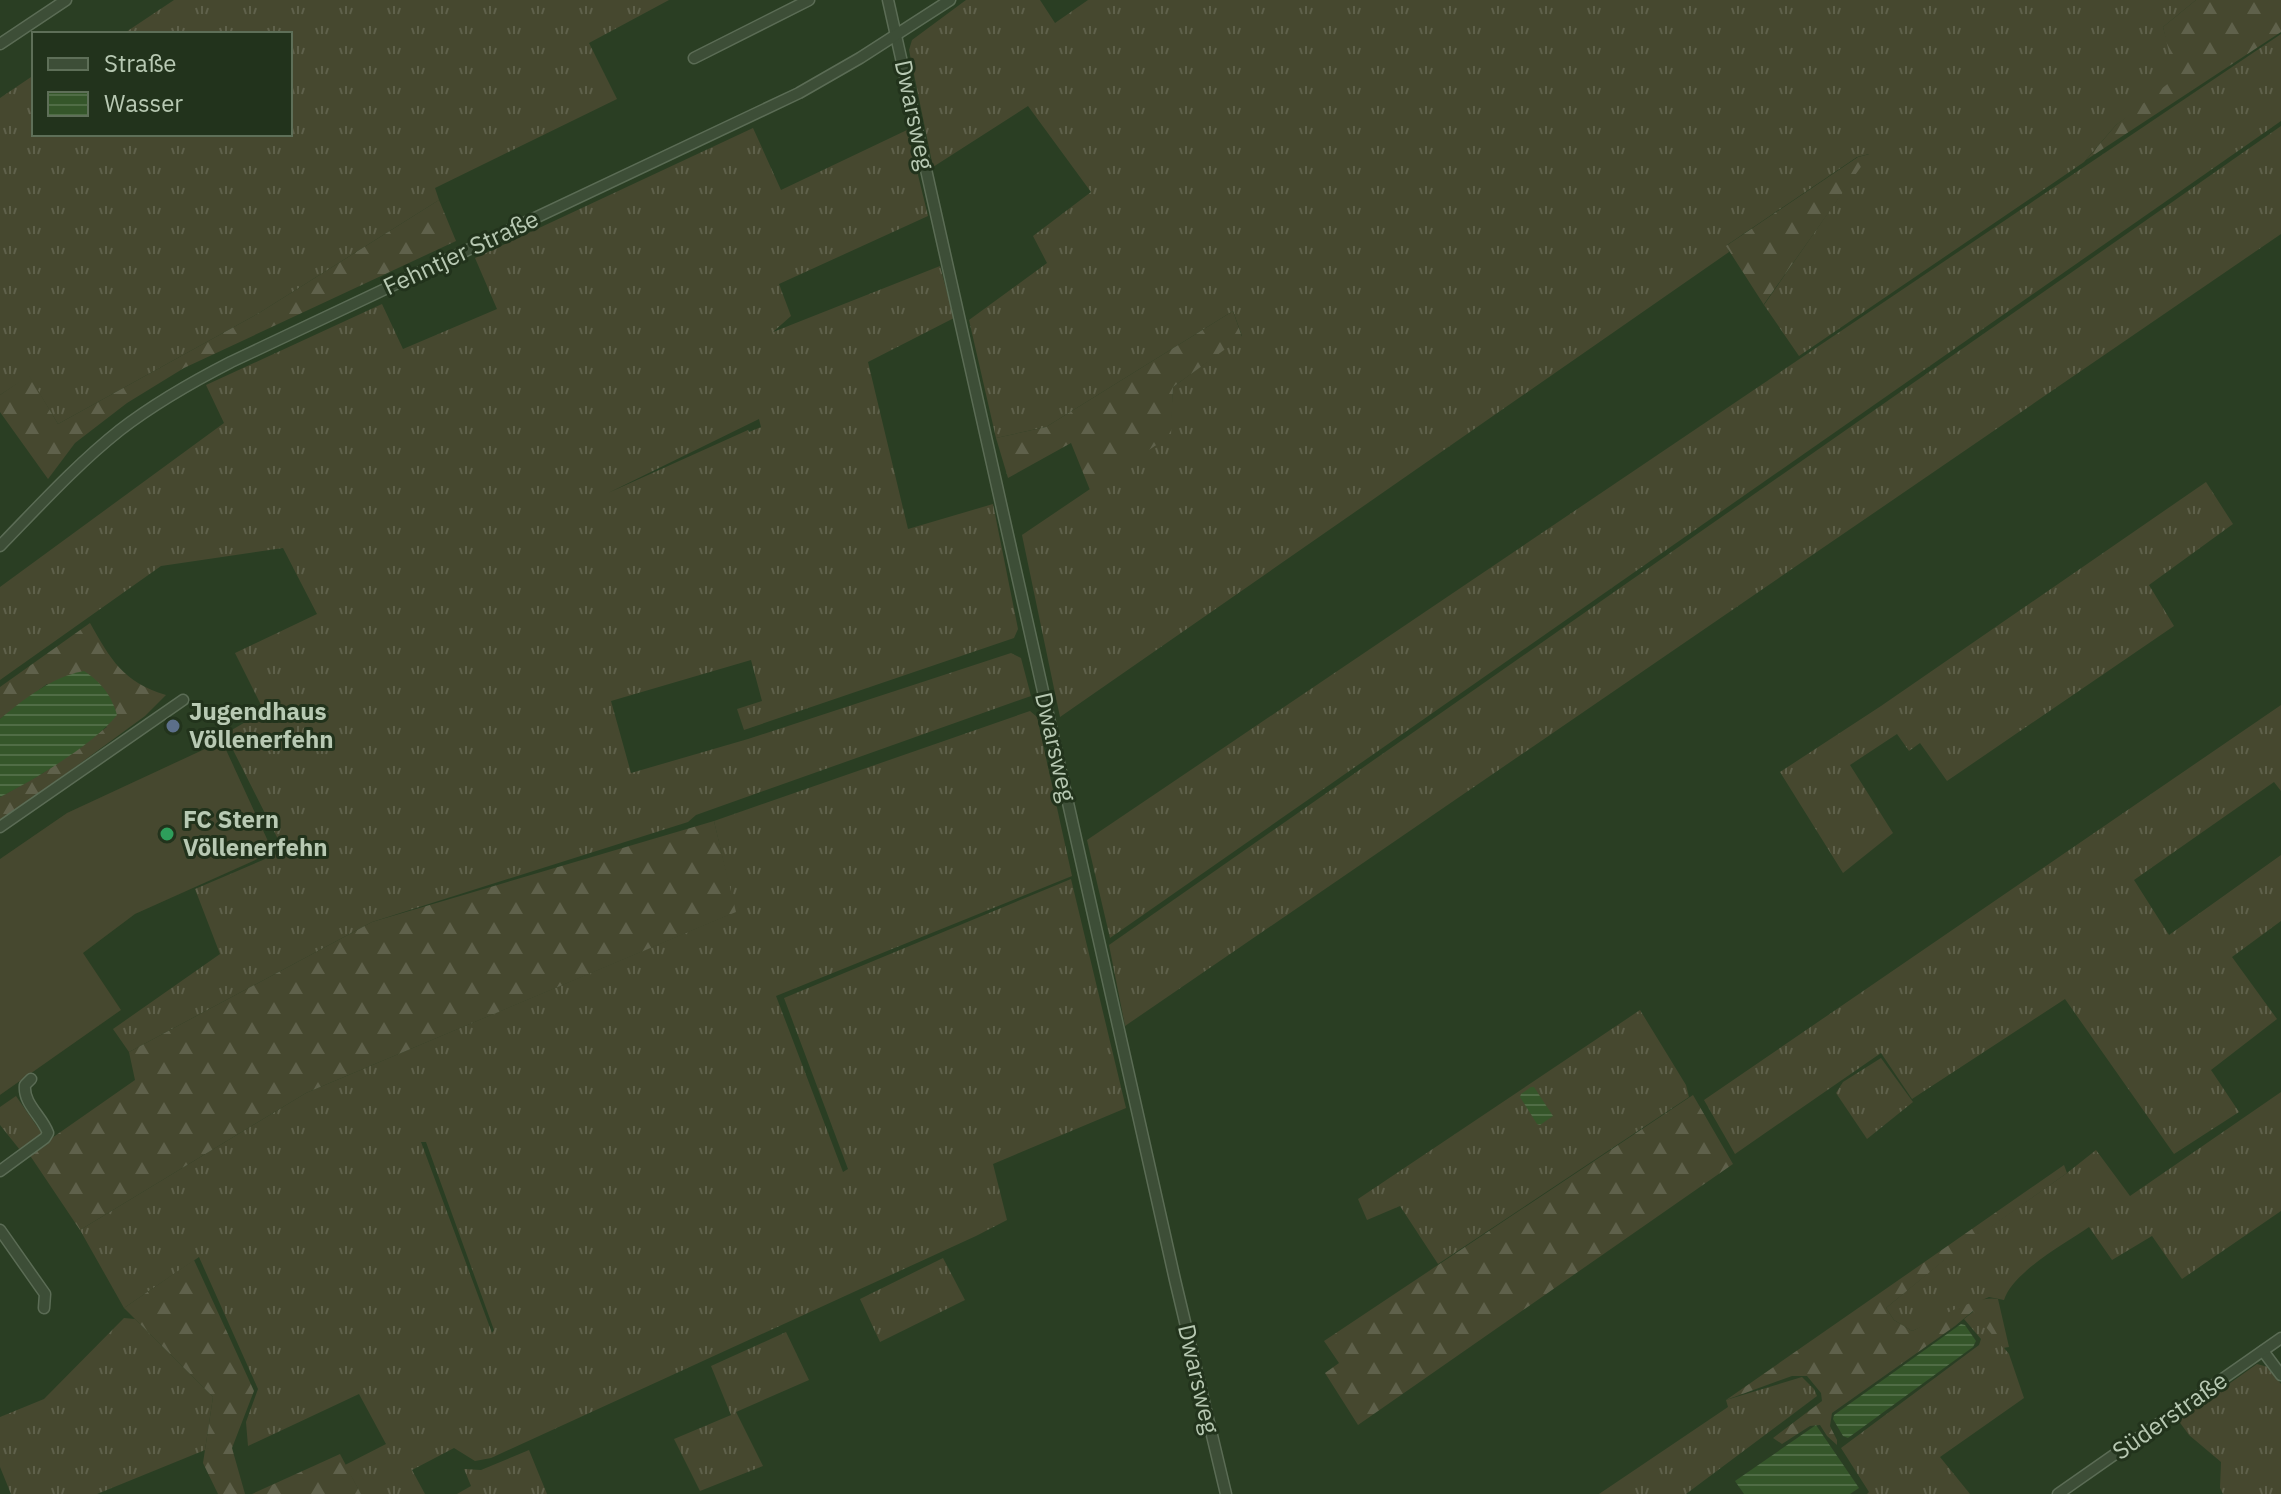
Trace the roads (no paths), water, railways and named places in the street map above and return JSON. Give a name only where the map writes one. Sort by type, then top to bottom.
[{"type":"street","points":[[0,44],[66,0]]},
{"type":"street","points":[[694,58],[809,0]]},
{"type":"street","name":"Dwarsweg","points":[[888,0],[1226,1494]]},
{"type":"street","name":"Fehntjer Straße","points":[[0,546],[95,451],[143,413],[200,378],[779,103],[826,79],[950,0]]},
{"type":"street","points":[[0,827],[183,700]]},
{"type":"street","points":[[0,1171],[48,1133],[25,1097],[25,1085],[31,1079]]},
{"type":"street","points":[[0,1230],[45,1294],[44,1308]]},
{"type":"street","name":"Süderstraße","points":[[2058,1494],[2281,1338]]},
{"type":"street","points":[[2263,1351],[2281,1375]]},
{"type":"water","points":[[84,671],[105,690],[117,715],[79,749],[0,797],[0,719],[50,683]]},
{"type":"water","points":[[1531,1087],[1553,1116],[1540,1125],[1520,1097]]},
{"type":"water","points":[[1961,1324],[1976,1341],[1973,1347],[1848,1438],[1843,1436],[1833,1419],[1834,1415]]},
{"type":"water","points":[[1816,1425],[1859,1488],[1850,1494],[1744,1494],[1735,1481]]},
{"type":"place","name":"Jugendhaus Völlenerfehn","points":[[173,726]]},
{"type":"place","name":"FC Stern Völlenerfehn","points":[[167,834]]}]
